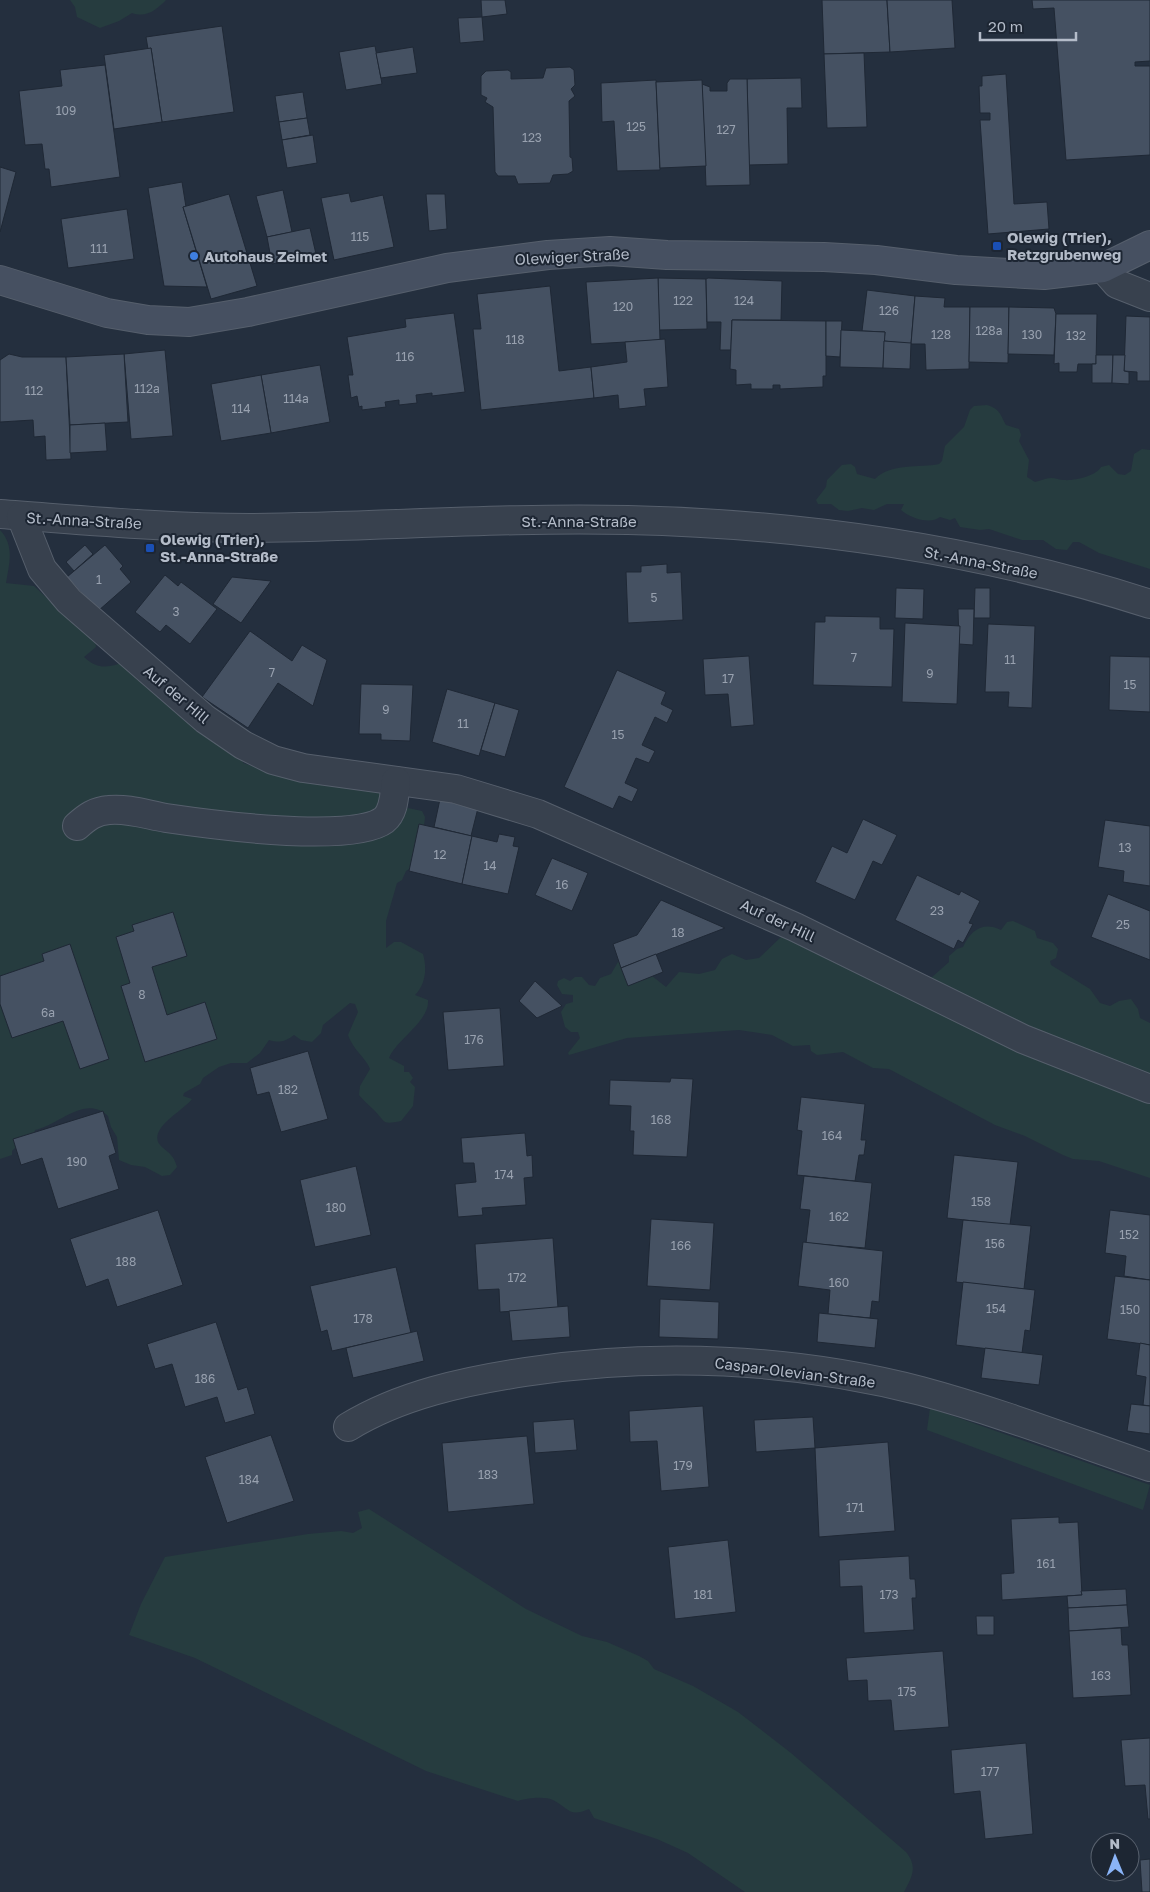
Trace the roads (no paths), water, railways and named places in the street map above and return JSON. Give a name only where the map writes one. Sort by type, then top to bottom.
[{"type":"street","name":"Olewiger Straße","points":[[0,280],[107,314],[174,322],[202,321],[248,312],[447,268],[523,257],[586,252],[841,258],[1023,275],[1059,274],[1103,268],[1150,245]]},
{"type":"street","points":[[1103,268],[1117,284],[1150,297]]},
{"type":"street","name":"St.-Anna-Straße","points":[[11,515],[248,528],[594,520],[729,525],[842,537],[974,559],[1056,577],[1150,604]]},
{"type":"street","name":"Auf der Hill","points":[[11,515],[30,543],[42,569],[69,601],[205,719],[243,745],[273,760],[304,768],[448,788],[482,796],[568,826],[795,927],[1023,1039],[1150,1089]]},
{"type":"street","points":[[77,826],[90,814],[110,809],[233,827],[339,830],[375,824],[384,819],[392,807],[396,781]]},
{"type":"street","name":"Caspar-Olevian-Straße","points":[[348,1428],[369,1414],[443,1388],[498,1376],[549,1368],[657,1360],[733,1362],[830,1373],[920,1391],[1150,1467]]},
{"type":"place","name":"Olewig (Trier), Retzgrubenweg","points":[[997,246]]},
{"type":"place","name":"Autohaus Zeimet","points":[[194,256]]},
{"type":"place","name":"Olewig (Trier), St.-Anna-Straße","points":[[150,548]]}]
